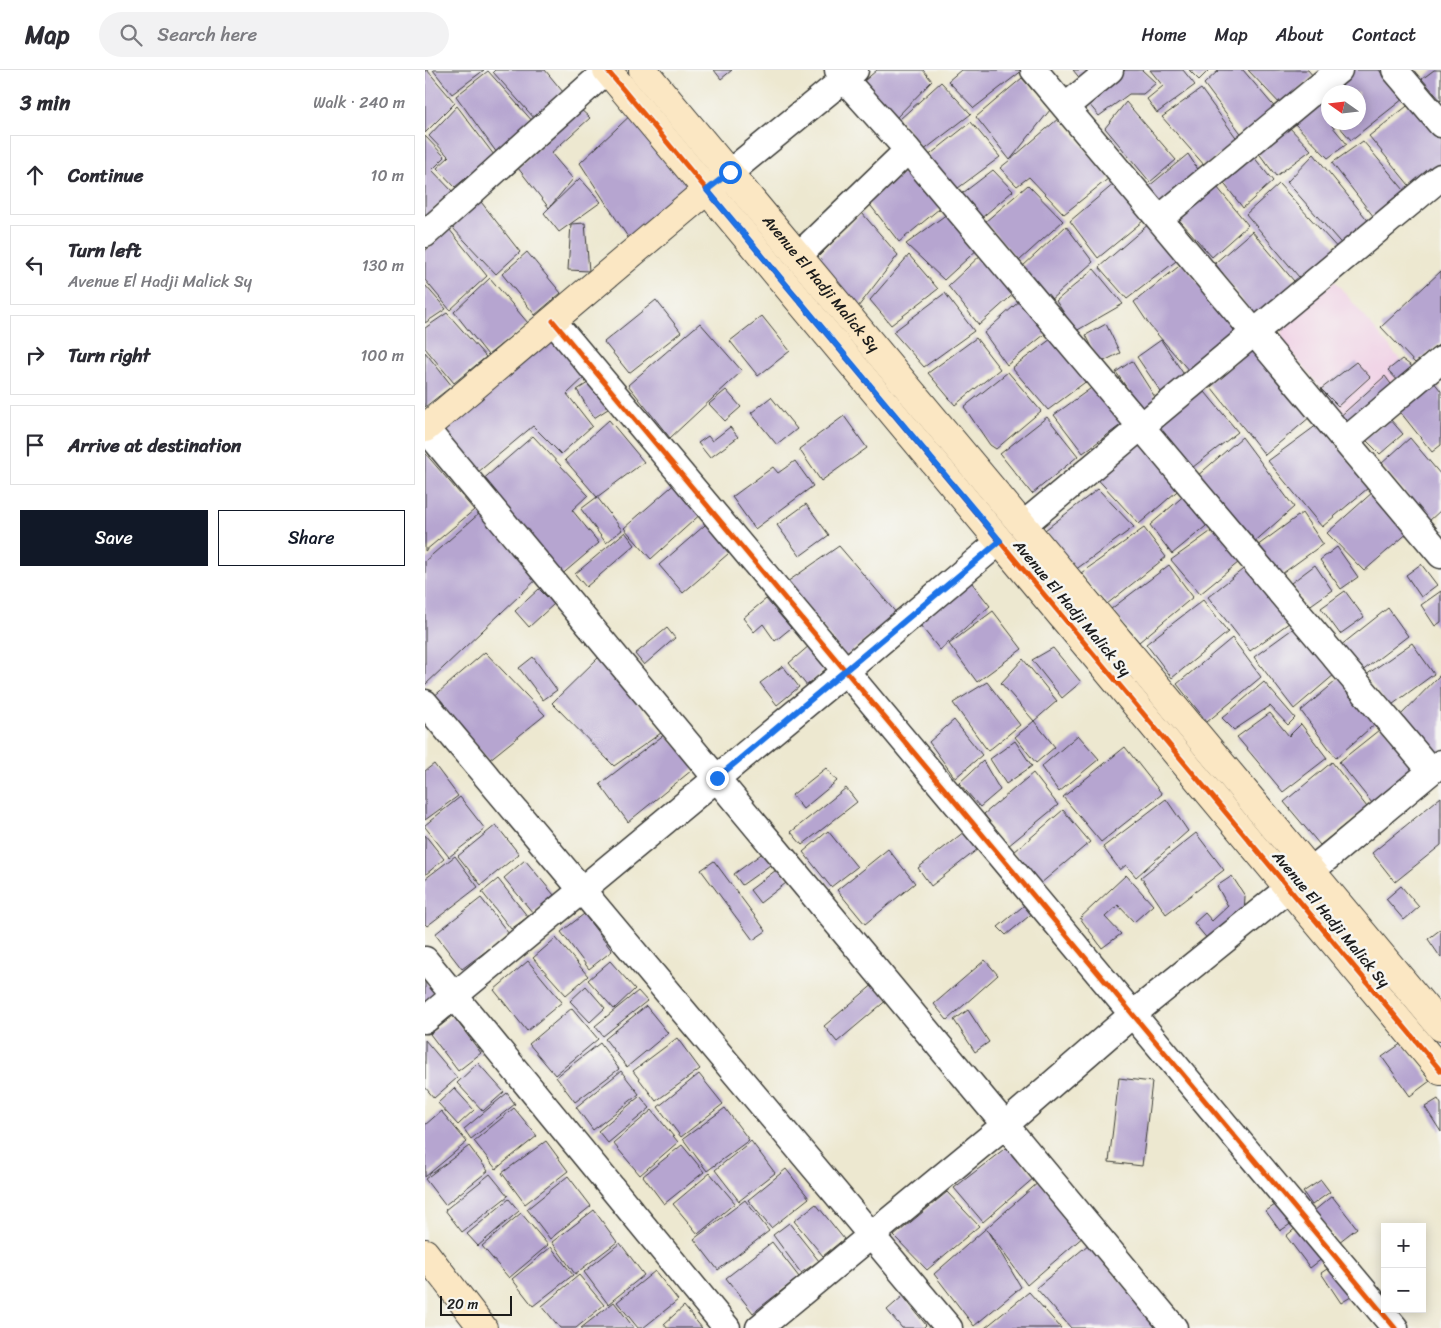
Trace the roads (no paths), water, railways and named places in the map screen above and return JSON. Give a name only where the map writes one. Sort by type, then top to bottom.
[{"type":"street","name":"Avenue El Hadji Malick Sy","points":[[607,70],[1441,1071]]},
{"type":"street","points":[[425,234],[607,70]]},
{"type":"street","name":"Avenue El Hadji Malick Sy","points":[[643,70],[1441,1027]]},
{"type":"street","points":[[1034,70],[1345,441],[1440,551]]},
{"type":"street","points":[[1065,107],[1110,70]]},
{"type":"street","points":[[1159,219],[1339,70]]},
{"type":"street","points":[[1395,70],[1441,124]]},
{"type":"street","points":[[1174,1328],[425,428],[846,73],[908,150],[1141,426],[1436,767],[1311,871]]},
{"type":"street","points":[[798,256],[908,150]]},
{"type":"street","points":[[1023,525],[1441,177]]},
{"type":"street","points":[[553,321],[1395,1328]]},
{"type":"street","points":[[1345,441],[1441,360]]},
{"type":"street","points":[[425,1020],[1000,541]]},
{"type":"street","points":[[425,703],[949,1328]]},
{"type":"street","points":[[759,1328],[1005,1125],[1133,1014],[1289,888]]},
{"type":"street","points":[[425,960],[727,1328]]},
{"type":"street","points":[[425,1253],[483,1328]]}]
